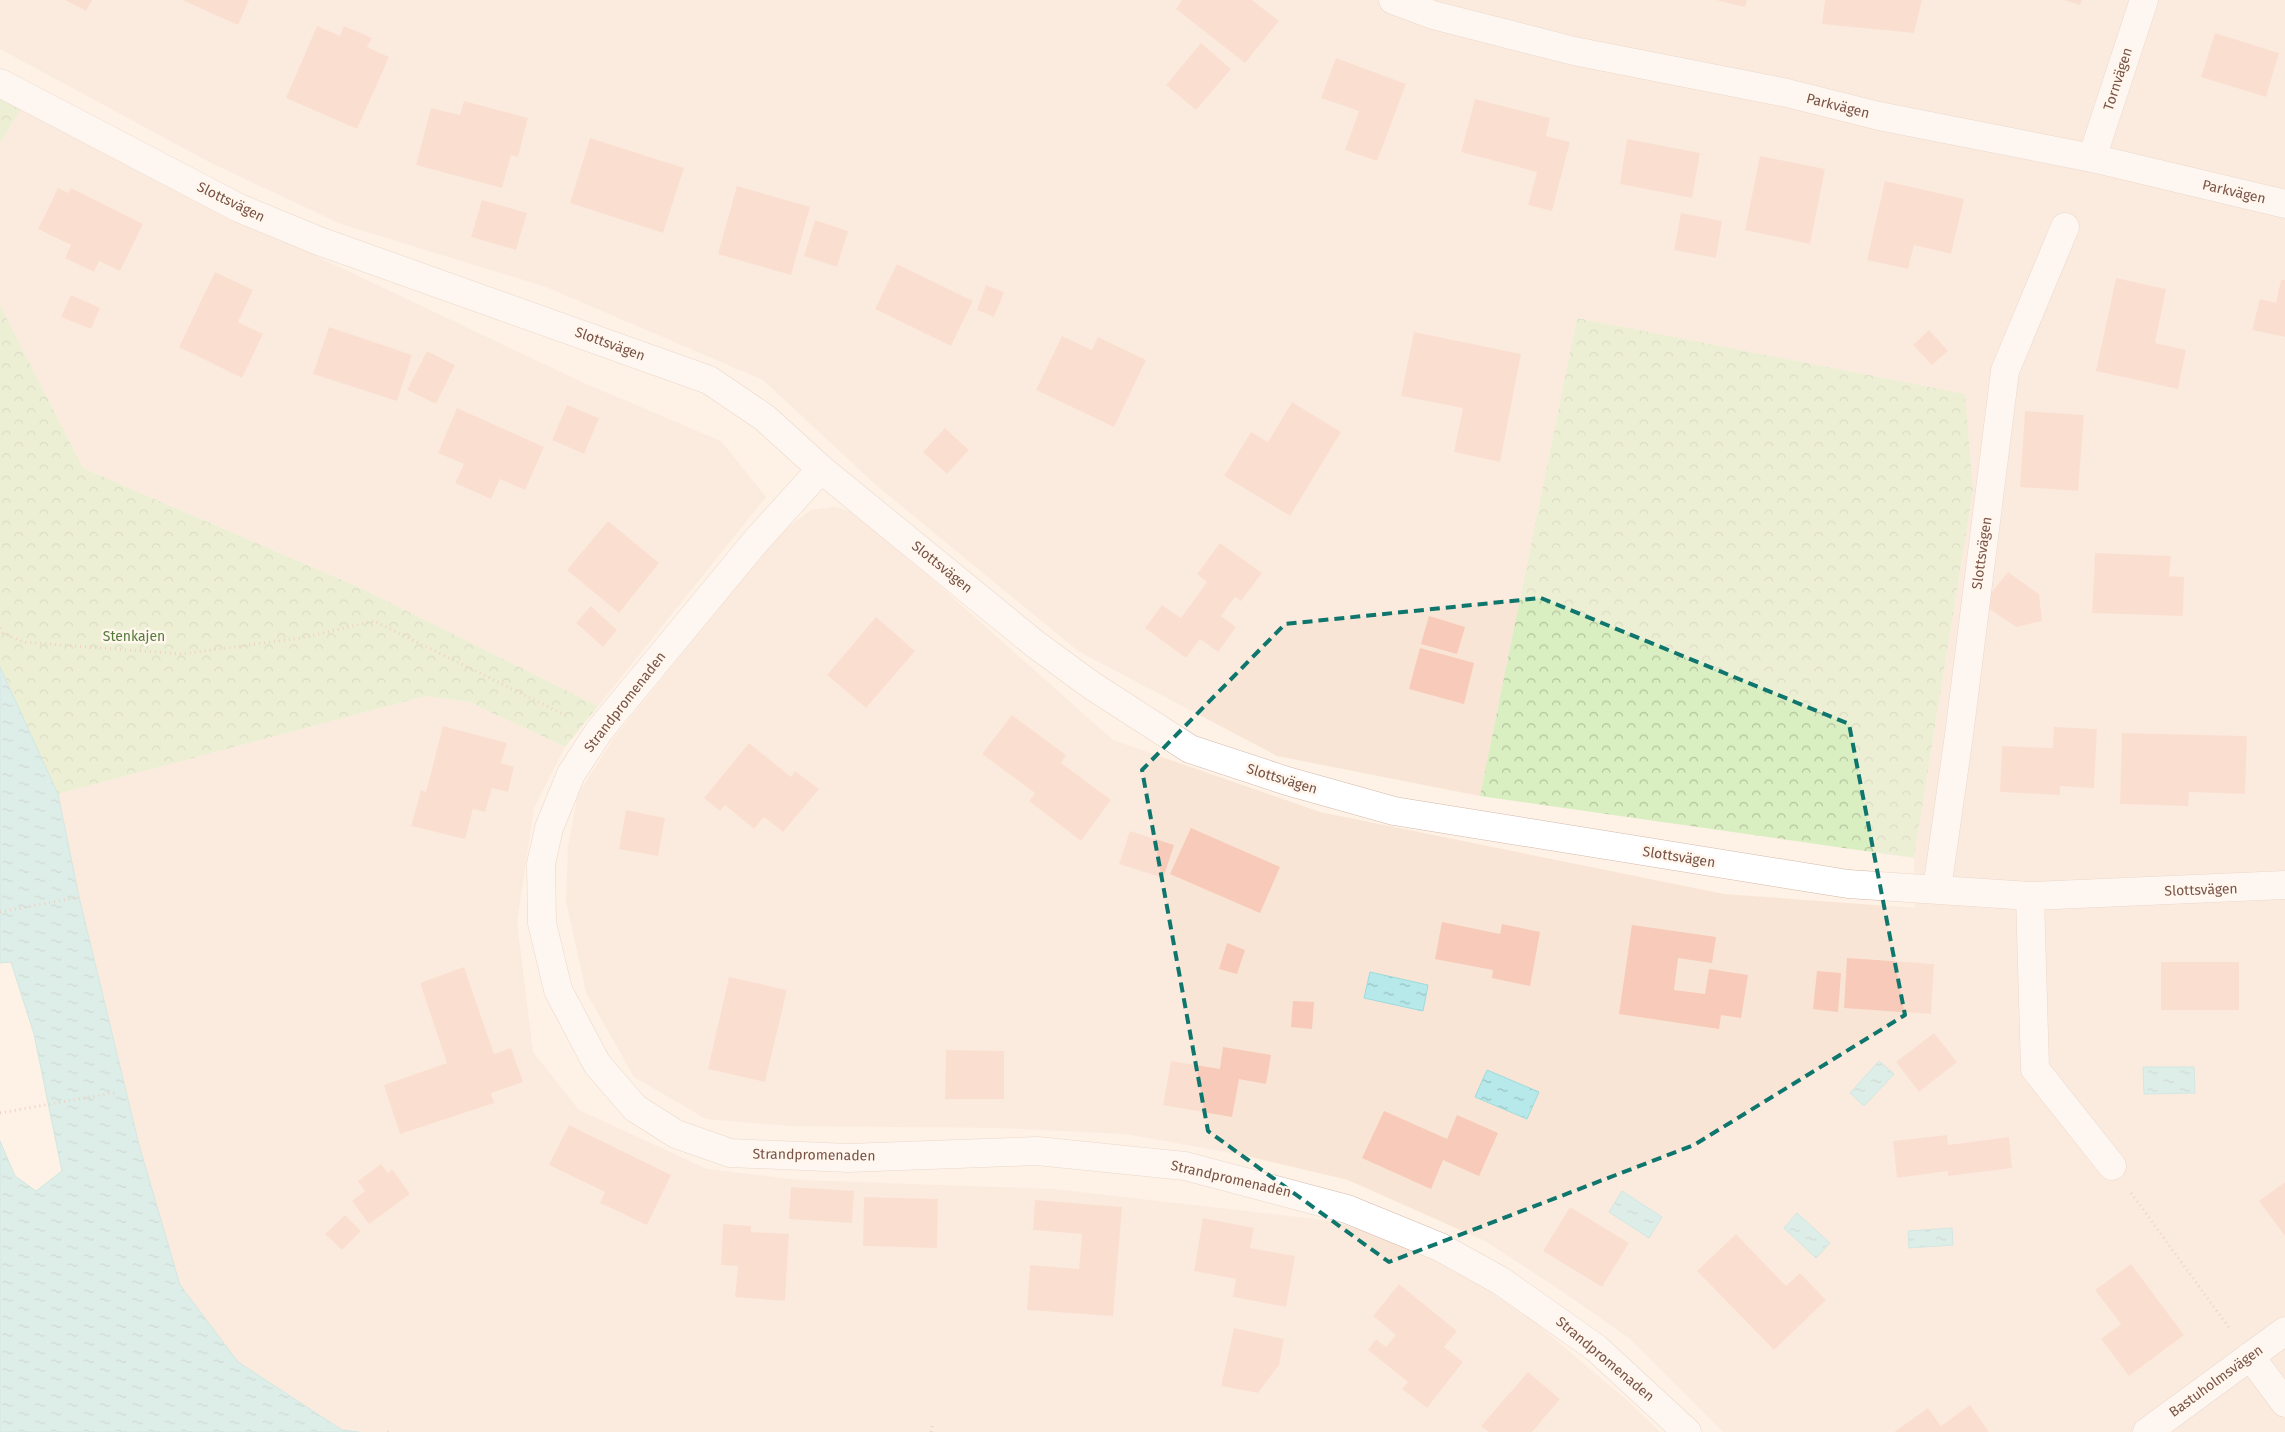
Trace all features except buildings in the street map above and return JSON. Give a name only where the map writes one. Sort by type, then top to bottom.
[{"type":"street","name":"Parkvägen","points":[[1393,0],[1433,15],[1574,51],[1787,93],[1878,116],[2092,158],[2285,204]]},
{"type":"street","name":"Tornvägen","points":[[2092,158],[2144,0]]},
{"type":"street","name":"Slottsvägen","points":[[0,83],[239,208],[319,241],[709,380],[765,418],[821,469],[1035,644],[1091,685],[1190,749],[1287,781],[1394,811],[1848,884],[2030,896],[2285,885]]},
{"type":"street","name":"Slottsvägen","points":[[1937,889],[1959,735],[2005,371],[2065,227]]},
{"type":"street","name":"Strandpromenaden","points":[[821,469],[756,541],[599,731],[571,774],[548,828],[541,864],[542,923],[558,990],[597,1064],[635,1108],[676,1134],[730,1153],[848,1158],[1037,1151],[1184,1166],[1347,1208],[1440,1247],[1508,1286],[1596,1348],[1687,1432]]},
{"type":"street","points":[[2030,896],[2035,1069],[2112,1166]]},
{"type":"street","name":"Bastuholmsvägen","points":[[2147,1432],[2285,1331]]},
{"type":"street","points":[[2250,1356],[2285,1403]]},
{"type":"path","points":[[0,628],[3,634],[22,642],[182,654],[301,638],[374,621],[599,731]]},
{"type":"path","points":[[0,912],[79,897]]},
{"type":"path","points":[[0,1113],[118,1092]]},
{"type":"path","points":[[2112,1166],[2250,1356]]},
{"type":"path","points":[[932,1432],[933,1422]]},
{"type":"highlighted area","points":[[1541,598],[1849,724],[1905,1015],[1694,1145],[1389,1262],[1208,1131],[1142,770],[1285,624]]},
{"type":"shaded area","points":[[0,0],[2285,0],[2285,1432],[1723,1432],[1629,1338],[1560,1290],[1485,1241],[1348,1180],[1243,1155],[1125,1134],[999,1128],[792,1126],[706,1119],[634,1077],[586,992],[566,901],[568,846],[578,794],[613,739],[780,533],[811,510],[834,507],[858,513],[1113,740],[1320,812],[1724,894],[1915,908],[1914,858],[1973,490],[1577,318],[1480,796],[1277,756],[1078,651],[876,485],[763,380],[546,287],[341,224],[211,163],[0,49]]},
{"type":"shaded area","points":[[21,109],[253,226],[584,383],[721,441],[766,497],[598,706],[363,589],[83,468],[0,305],[0,143]]},
{"type":"shaded area","points":[[426,696],[469,702],[565,747],[534,808],[517,922],[533,1052],[579,1110],[707,1169],[800,1180],[1054,1189],[1332,1221],[1430,1251],[1532,1320],[1628,1401],[1660,1432],[359,1432],[342,1430],[238,1362],[180,1285],[139,1145],[79,897],[58,794]]},
{"type":"green space","points":[[0,97],[21,109],[0,143]]},
{"type":"green space","name":"Stenkajen","points":[[0,305],[83,468],[363,589],[598,706],[565,747],[469,702],[426,696],[58,794],[0,667]]},
{"type":"green space","points":[[1577,318],[1965,394],[1973,490],[1914,858],[1480,796]]},
{"type":"water","points":[[0,667],[58,794],[79,897],[139,1145],[180,1285],[238,1362],[342,1430],[359,1432],[0,1432],[0,1141],[15,1176],[36,1191],[62,1171],[34,1034],[11,962],[0,963]]},
{"type":"water","points":[[1370,972],[1428,985],[1423,1011],[1364,998]]},
{"type":"water","points":[[1879,1061],[1894,1074],[1864,1106],[1850,1093]]},
{"type":"water","points":[[2143,1067],[2194,1067],[2195,1093],[2144,1094]]},
{"type":"water","points":[[1487,1070],[1539,1092],[1527,1119],[1475,1097]]},
{"type":"water","points":[[1622,1191],[1662,1217],[1649,1238],[1609,1212]]},
{"type":"water","points":[[1797,1213],[1830,1243],[1816,1258],[1784,1228]]},
{"type":"water","points":[[1952,1228],[1953,1245],[1909,1248],[1908,1231]]}]
